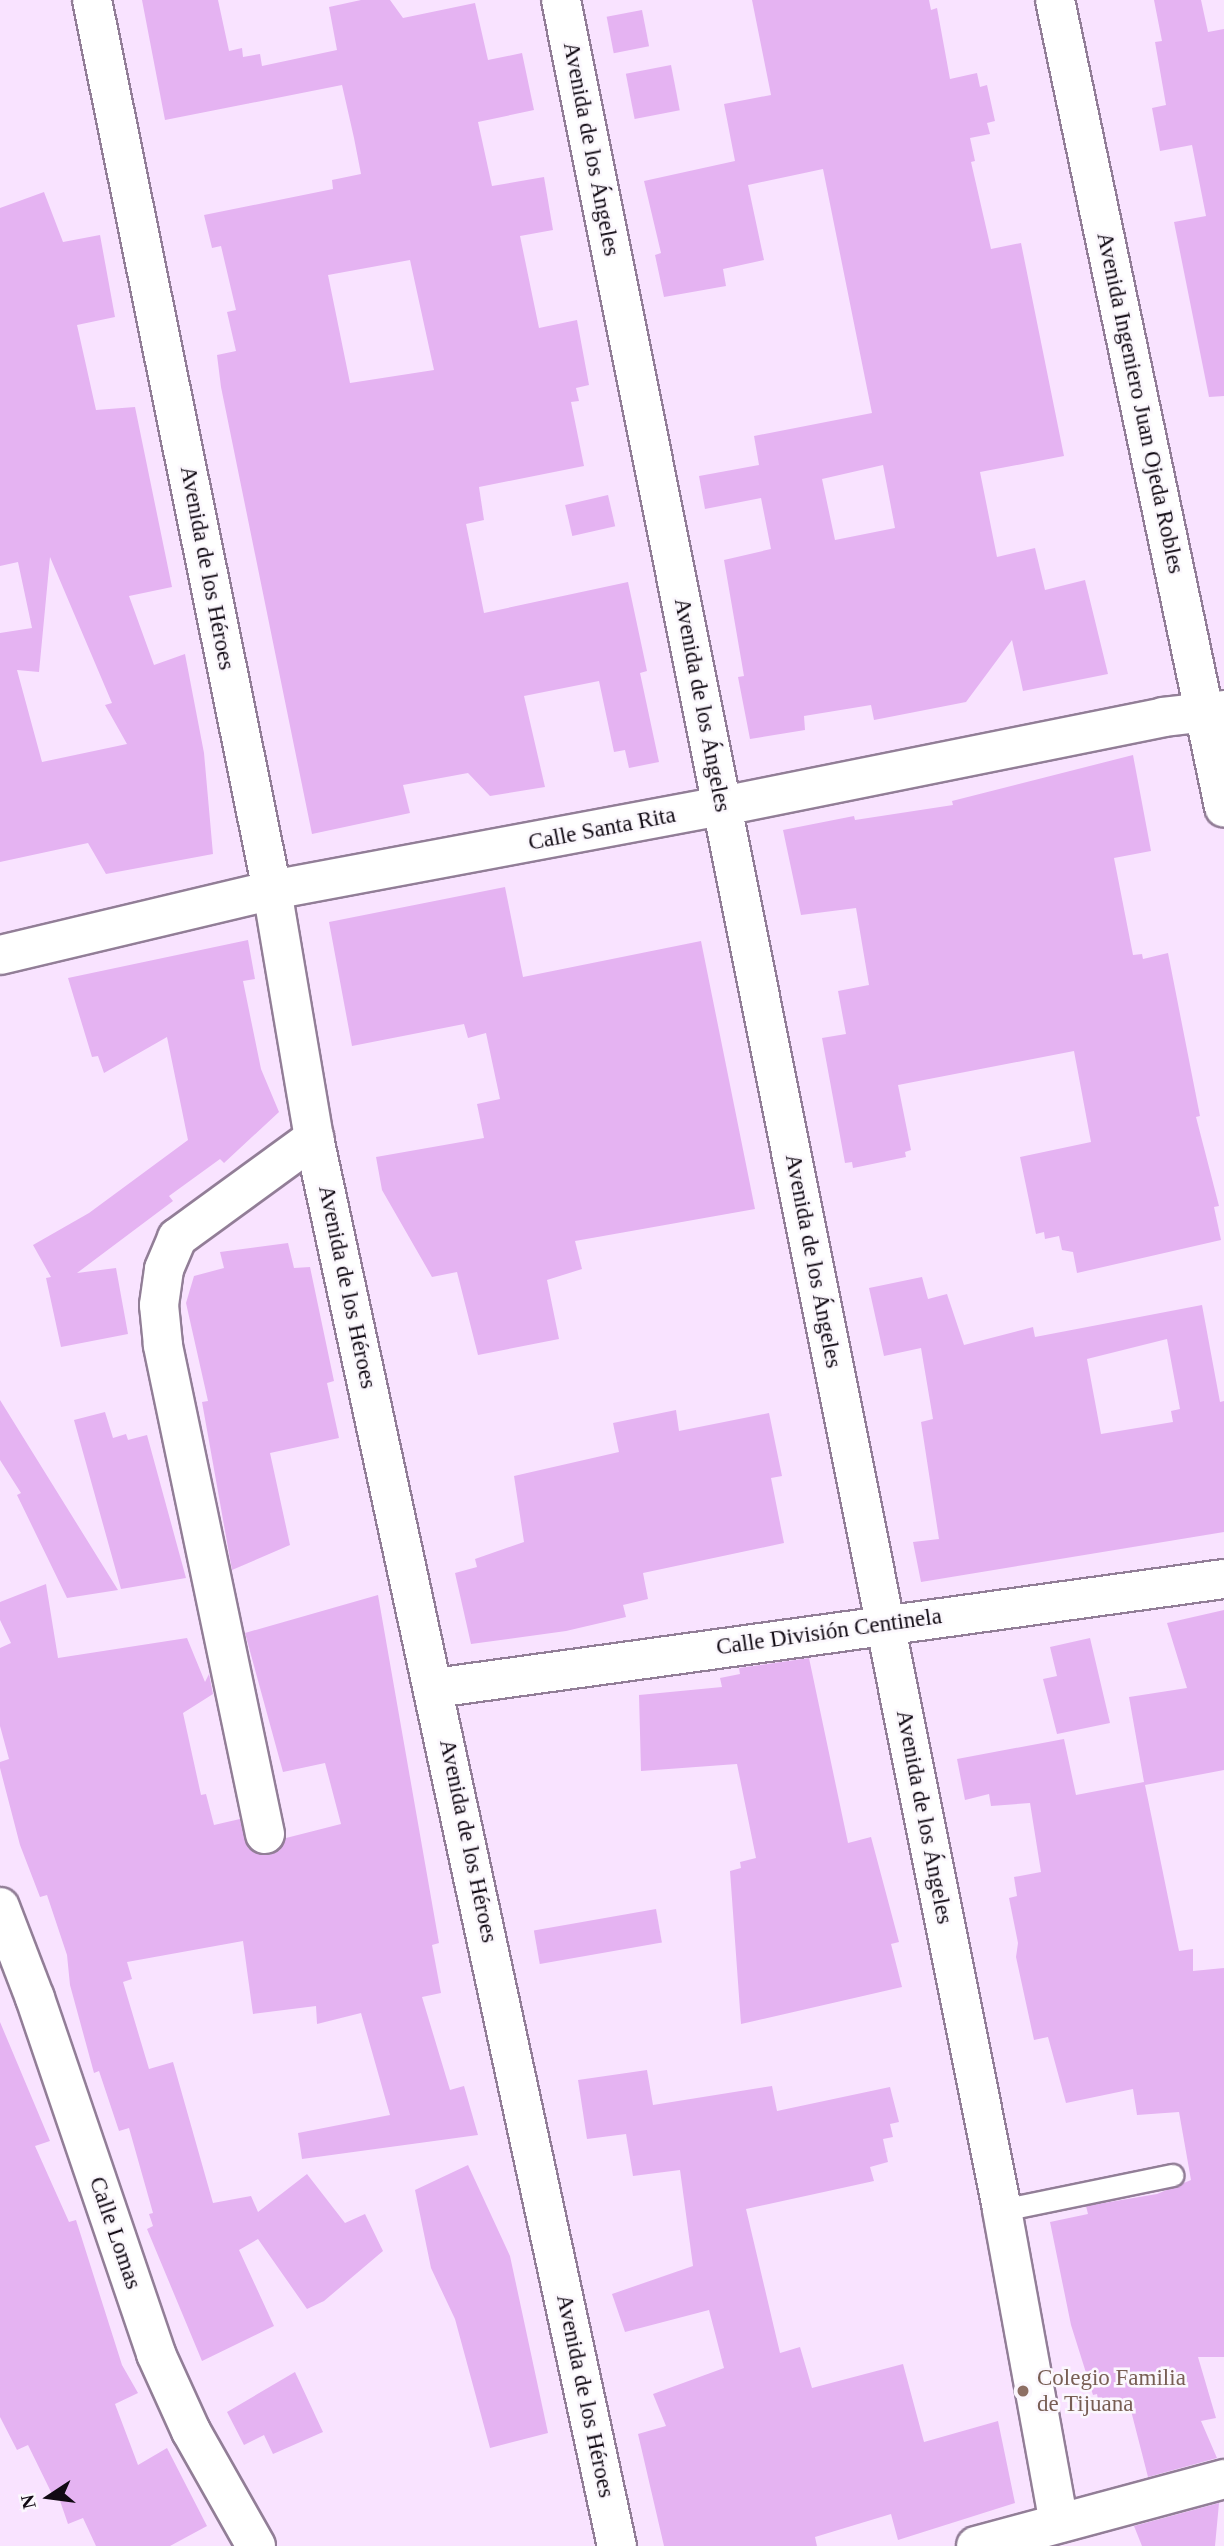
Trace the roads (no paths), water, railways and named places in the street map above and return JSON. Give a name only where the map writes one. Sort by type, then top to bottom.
[{"type":"street","name":"Avenida de los Héroes","points":[[92,0],[272,890],[314,1138],[435,1688],[617,2546]]},
{"type":"street","name":"Avenida de los Ángeles","points":[[561,0],[1002,2210],[1059,2523]]},
{"type":"street","name":"Avenida Ingeniero Juan Ojeda Robles","points":[[1055,0],[1215,710],[1224,807]]},
{"type":"street","name":"Calle Santa Rita","points":[[0,955],[272,890],[1215,710]]},
{"type":"street","points":[[265,1834],[163,1345],[159,1305],[164,1269],[177,1238],[314,1138]]},
{"type":"street","name":"Calle División Centinela","points":[[435,1688],[1224,1579]]},
{"type":"street","name":"Calle Lomas","points":[[0,1907],[35,1998],[156,2354],[191,2431],[256,2546]]},
{"type":"street","points":[[976,2546],[1224,2479]]},
{"type":"lane","points":[[1002,2210],[1172,2175]]},
{"type":"place","name":"Colegio Familia de Tijuana","points":[[1023,2391]]}]
